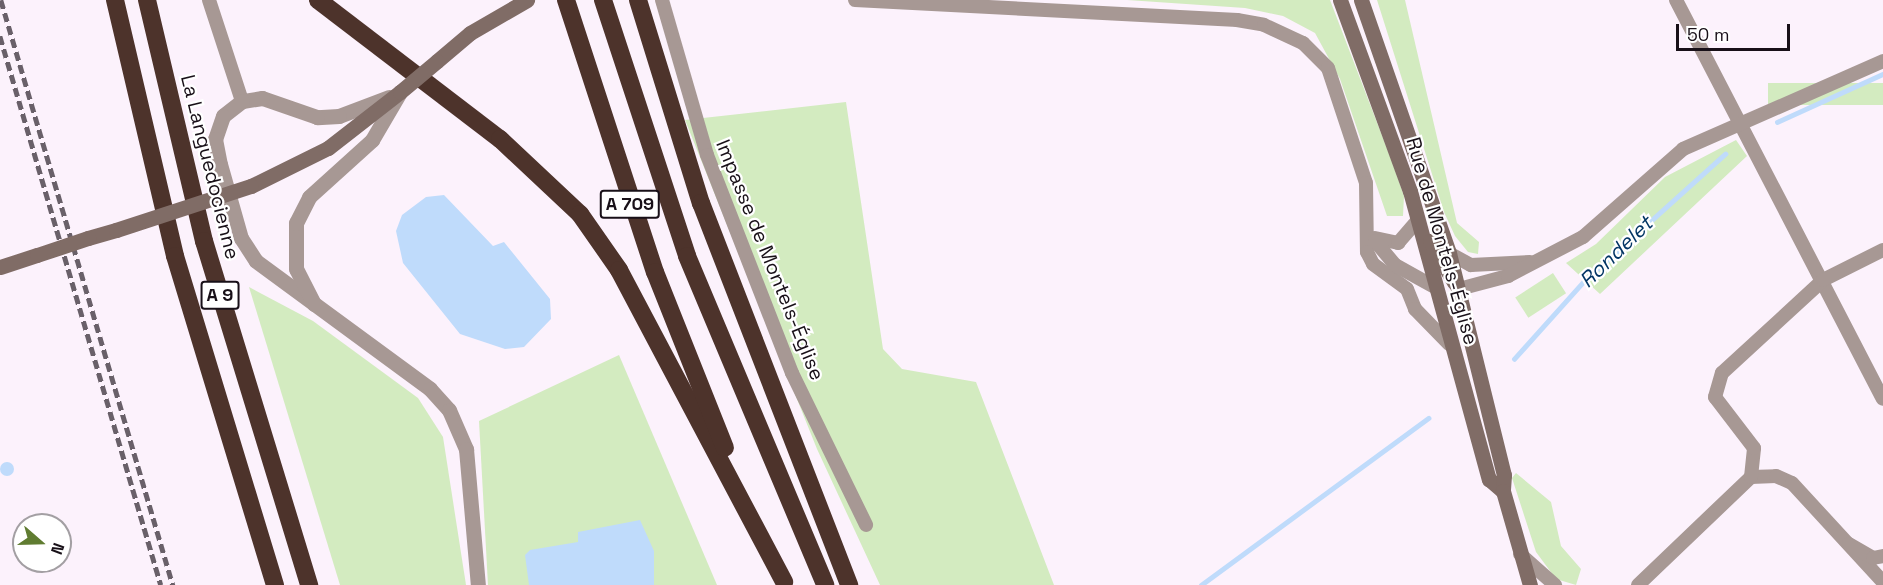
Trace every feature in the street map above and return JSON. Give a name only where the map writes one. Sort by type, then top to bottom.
[{"type":"highway","name":"A 9","points":[[115,0],[175,256],[275,585]]},
{"type":"highway","name":"La Languedocienne","points":[[147,0],[204,241],[309,585]]},
{"type":"highway","points":[[318,0],[500,139],[585,221],[619,270],[785,584]]},
{"type":"highway","name":"A 709","points":[[566,0],[655,272],[785,584]]},
{"type":"highway","name":"A 709","points":[[603,0],[687,256],[825,585]]},
{"type":"highway","points":[[638,0],[700,203],[849,585]]},
{"type":"main road","name":"Rue de Montels-Église","points":[[1340,0],[1416,222],[1489,479],[1503,491]]},
{"type":"main road","name":"Rue de Montels-Église","points":[[1360,0],[1449,253],[1459,288],[1480,393],[1504,474],[1503,491],[1530,585]]},
{"type":"main road","points":[[0,267],[251,186],[328,148],[437,61],[524,1]]},
{"type":"main road","points":[[1416,222],[1459,288]]},
{"type":"main road","points":[[1433,286],[1452,297],[1469,371],[1480,393]]},
{"type":"street","points":[[209,0],[242,100]]},
{"type":"street","name":"Impasse de Montels-Église","points":[[662,0],[707,155],[792,373],[867,525]]},
{"type":"street","points":[[855,0],[1142,13],[1237,20],[1286,33],[1318,54],[1328,68],[1366,183],[1375,241],[1395,265],[1433,286]]},
{"type":"street","points":[[1676,0],[1742,123],[1883,399]]},
{"type":"street","points":[[1459,288],[1487,285],[1583,237],[1683,149],[1883,61]]},
{"type":"street","points":[[400,92],[362,110],[317,117],[262,99],[242,100],[223,116],[215,139],[241,238],[279,282],[314,304],[430,388],[449,410],[466,449],[477,585]]},
{"type":"street","points":[[314,304],[297,269],[296,223],[309,197],[372,140],[400,92]]},
{"type":"street","points":[[1370,219],[1364,236],[1373,264],[1407,289],[1415,309],[1449,344]]},
{"type":"street","points":[[1375,241],[1406,239],[1416,222]]},
{"type":"street","points":[[1638,585],[1751,477],[1754,448],[1718,407],[1716,384],[1823,280],[1883,250]]},
{"type":"street","points":[[1449,253],[1472,265],[1530,262]]},
{"type":"street","points":[[1751,477],[1776,476],[1792,483],[1883,581]]},
{"type":"street","points":[[1847,543],[1873,558],[1883,556]]},
{"type":"street","points":[[1520,554],[1555,585]]},
{"type":"green space","points":[[1127,0],[1330,0],[1404,196],[1403,216],[1387,216],[1340,79],[1315,33],[1283,16],[1245,8]]},
{"type":"green space","points":[[1377,0],[1405,0],[1457,223],[1479,242],[1478,254],[1468,252],[1455,236],[1444,212]]},
{"type":"green space","points":[[1768,83],[1883,83],[1883,105],[1768,105]]},
{"type":"green space","points":[[846,102],[883,349],[902,369],[976,382],[1054,585],[880,585],[817,449],[685,120]]},
{"type":"green space","points":[[1736,140],[1747,156],[1600,294],[1566,263],[1596,244],[1665,177]]},
{"type":"green space","points":[[1553,273],[1566,293],[1528,318],[1515,298]]},
{"type":"green space","points":[[249,287],[313,321],[418,398],[443,437],[466,585],[340,585]]},
{"type":"green space","points":[[619,355],[717,585],[488,585],[479,421]]},
{"type":"green space","points":[[1516,473],[1551,502],[1561,546],[1581,569],[1576,585],[1556,579],[1536,552],[1512,478]]},
{"type":"water","points":[[444,195],[493,246],[504,242],[550,299],[551,319],[524,347],[505,349],[460,334],[403,263],[396,231],[402,215],[426,197]]},
{"type":"water","points":[[4,462],[10,462],[14,469],[10,476],[4,476],[0,472],[0,466]]},
{"type":"water","points":[[640,520],[654,551],[654,585],[529,585],[525,555],[530,550],[578,542],[578,532]]},
{"type":"waterway","name":"Rondelet","points":[[1777,122],[1883,74]]},
{"type":"waterway","name":"Rondelet","points":[[1514,359],[1584,281],[1725,154]]},
{"type":"waterway","name":"Rondelet","points":[[1201,585],[1428,418]]},
{"type":"railway","points":[[1,0],[173,585]]},
{"type":"railway","points":[[0,36],[161,585]]}]
